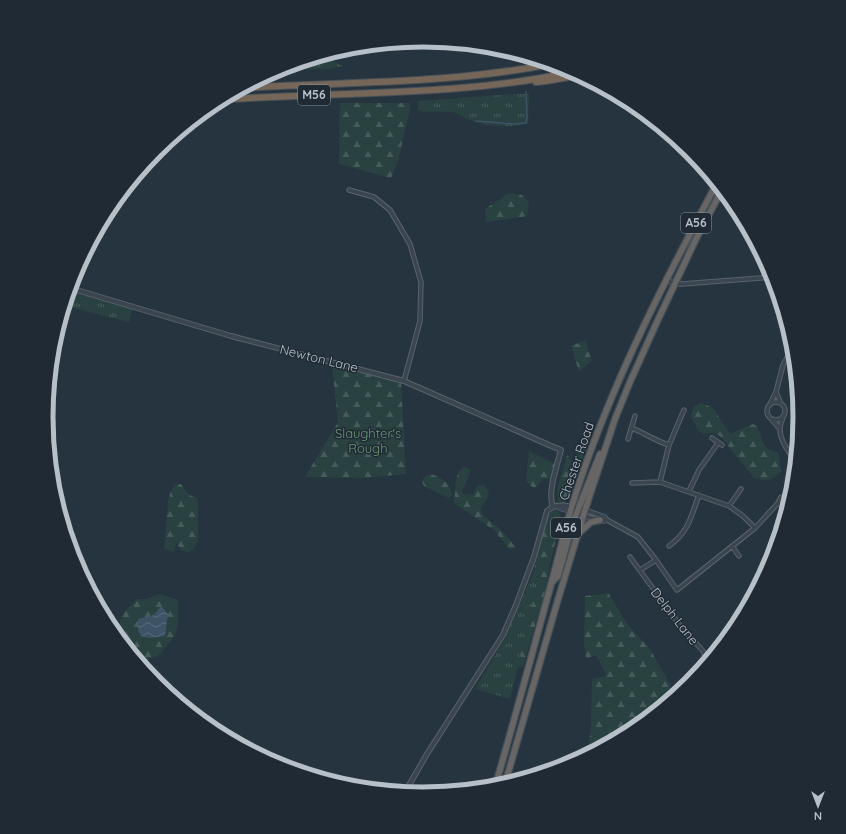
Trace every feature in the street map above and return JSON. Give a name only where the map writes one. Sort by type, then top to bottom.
[{"type":"highway","points":[[512,70],[532,64]]},
{"type":"highway","name":"M56","points":[[255,88],[406,82],[444,79],[538,66]]},
{"type":"highway","name":"M56","points":[[234,99],[466,88],[562,74]]},
{"type":"highway","points":[[513,82],[546,81],[569,77]]},
{"type":"highway","name":"Chester Road","points":[[498,779],[571,509],[586,462],[629,357],[714,189]]},
{"type":"highway","name":"Chester Road","points":[[507,777],[578,534],[581,512],[630,382],[675,284],[719,195]]},
{"type":"highway","points":[[551,583],[558,576],[572,525],[581,512]]},
{"type":"highway","points":[[578,534],[586,525],[600,520]]},
{"type":"street","points":[[349,190],[374,198],[390,210],[410,244],[421,282],[420,321],[404,381]]},
{"type":"street","points":[[667,280],[675,284],[687,284],[766,278]]},
{"type":"street","name":"Newton Lane","points":[[76,290],[231,336],[404,381],[561,450]]},
{"type":"street","points":[[788,356],[783,365],[776,392],[767,412],[780,430],[787,449],[791,454]]},
{"type":"street","points":[[776,392],[784,409],[780,430]]},
{"type":"street","points":[[769,406],[773,403],[781,404]]},
{"type":"street","points":[[660,482],[669,445],[684,410]]},
{"type":"street","points":[[628,439],[635,416]]},
{"type":"street","points":[[771,419],[776,420],[783,416]]},
{"type":"street","points":[[632,428],[648,435],[658,442],[669,445]]},
{"type":"street","points":[[689,491],[699,470],[720,444],[712,438]]},
{"type":"street","name":"Chester Road","points":[[408,786],[423,760],[503,635],[534,557],[546,512],[549,508],[555,506],[551,499],[551,491],[561,450]]},
{"type":"street","points":[[632,483],[660,482],[689,491],[729,506],[743,516],[755,528]]},
{"type":"street","points":[[729,506],[741,489]]},
{"type":"street","points":[[669,546],[682,536],[699,495]]},
{"type":"street","points":[[739,556],[732,546],[755,528],[778,503],[781,497]]},
{"type":"street","points":[[778,503],[782,506]]},
{"type":"street","name":"Delph Lane","points":[[555,506],[605,517],[638,537],[677,590],[732,546]]},
{"type":"street","name":"Delph Lane","points":[[581,512],[600,520],[608,520]]},
{"type":"street","name":"Delph Lane","points":[[630,557],[682,628],[703,651],[705,656]]},
{"type":"street","points":[[640,570],[656,560]]},
{"type":"green space","points":[[330,59],[343,66],[329,69],[296,70]]},
{"type":"green space","points":[[529,94],[528,123],[522,125],[508,126],[485,124],[472,121],[452,112],[431,112],[418,110],[418,101]]},
{"type":"green space","points":[[340,103],[410,103],[410,109],[398,161],[391,178],[339,164]]},
{"type":"green space","points":[[509,193],[522,195],[529,202],[527,216],[486,222],[485,209]]},
{"type":"green space","points":[[75,292],[132,309],[129,322],[70,307]]},
{"type":"green space","points":[[586,340],[588,351],[592,360],[579,372],[571,346]]},
{"type":"green space","name":"Slaughter's Rough","points":[[332,364],[401,381],[406,474],[361,478],[305,477],[338,422]]},
{"type":"green space","points":[[701,403],[713,408],[730,434],[753,424],[757,426],[765,446],[772,451],[778,452],[782,471],[766,480],[754,478],[720,436],[712,433],[703,434],[698,430],[691,416],[694,406]]},
{"type":"green space","points":[[587,435],[590,438],[571,491],[566,498],[565,504],[558,502],[557,490],[567,455],[575,463],[581,439]]},
{"type":"green space","points":[[529,451],[555,464],[551,479],[543,479],[535,489],[526,482]]},
{"type":"green space","points":[[464,467],[469,469],[470,473],[462,491],[463,494],[473,495],[477,486],[483,485],[487,488],[489,494],[480,510],[504,533],[516,548],[509,549],[495,531],[454,503],[458,474]]},
{"type":"green space","points":[[431,474],[442,479],[448,484],[452,495],[449,498],[424,486],[422,482],[424,477]]},
{"type":"green space","points":[[175,484],[181,484],[189,495],[197,498],[198,541],[194,548],[189,552],[182,551],[176,543],[174,552],[164,549],[168,503],[170,493]]},
{"type":"green space","points":[[552,510],[559,512],[561,519],[550,564],[546,589],[523,667],[518,667],[539,574],[533,573],[547,519]]},
{"type":"green space","points":[[533,573],[539,573],[510,699],[475,689],[506,637]]},
{"type":"green space","points":[[608,593],[628,625],[650,649],[670,684],[671,692],[629,725],[589,748],[591,725],[592,679],[606,676],[596,655],[586,659],[584,642],[585,596]]},
{"type":"green space","points":[[159,594],[178,600],[178,618],[174,637],[157,657],[149,658],[148,664],[120,629],[121,618],[130,606],[137,599],[147,599]]},
{"type":"water","points":[[161,606],[168,614],[165,636],[150,638],[141,636],[138,630],[138,619],[154,615]]},
{"type":"waterway","points":[[476,121],[513,124],[526,123],[526,92]]}]
